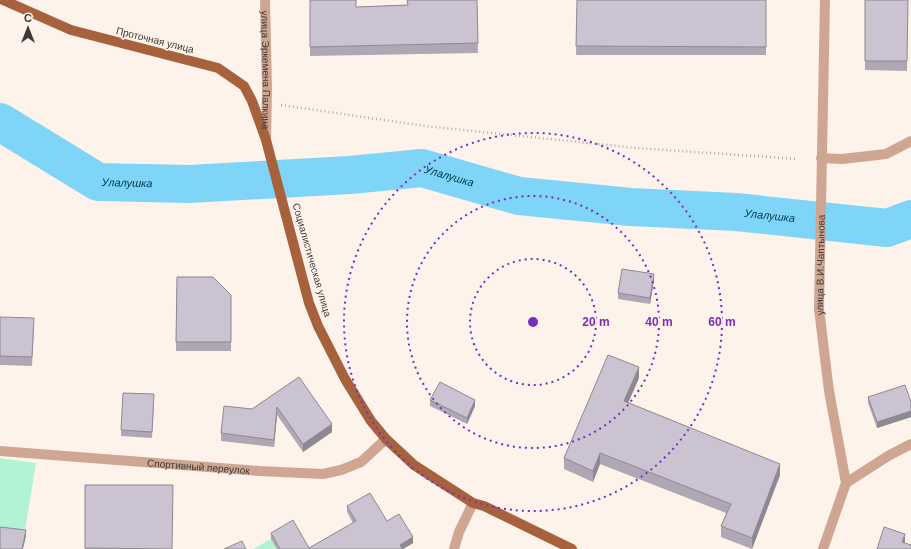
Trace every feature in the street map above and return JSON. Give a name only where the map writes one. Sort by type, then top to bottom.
[{"type":"main road","name":"Проточная улица","points":[[3,0],[71,30],[218,68],[244,86],[252,101],[266,140]]},
{"type":"main road","name":"Социалистическая улица","points":[[266,140],[310,303],[318,326],[358,403],[386,439],[414,465],[473,503],[484,506],[572,549]]},
{"type":"street","name":"улица Эркемена Палкина","points":[[265,0],[267,88],[266,140]]},
{"type":"street","name":"улица В.И.Чаптынова","points":[[823,549],[846,483],[829,391],[819,309],[820,158],[825,0]]},
{"type":"street","points":[[820,158],[842,159],[886,154],[911,141]]},
{"type":"street","name":"Спортивный переулок","points":[[0,451],[259,471],[323,474],[341,470],[361,462],[386,439]]},
{"type":"street","points":[[846,483],[888,456],[911,444]]},
{"type":"street","points":[[454,549],[459,532],[473,503]]},
{"type":"path","points":[[275,104],[425,126],[636,148],[798,159]]},
{"type":"green space","points":[[0,458],[36,463],[22,549],[0,549]]},
{"type":"green space","points":[[271,539],[306,549],[253,549]]},
{"type":"building","points":[[310,0],[356,0],[356,7],[408,5],[407,0],[477,0],[478,43],[310,47]]},
{"type":"building","points":[[577,0],[766,0],[766,47],[576,46]]},
{"type":"building","points":[[865,0],[908,0],[907,61],[865,61]]},
{"type":"building","points":[[622,269],[654,274],[650,298],[618,293]]},
{"type":"building","points":[[177,277],[213,277],[231,295],[231,342],[176,342]]},
{"type":"building","points":[[0,317],[34,318],[32,357],[0,356]]},
{"type":"building","points":[[608,355],[639,367],[624,401],[780,464],[752,538],[721,526],[731,504],[600,453],[593,471],[564,458]]},
{"type":"building","points":[[299,377],[332,424],[303,444],[277,407],[274,440],[221,433],[224,406],[252,409]]},
{"type":"building","points":[[440,382],[475,400],[467,418],[430,400]]},
{"type":"building","points":[[905,385],[911,402],[911,411],[877,422],[868,397]]},
{"type":"building","points":[[123,393],[154,394],[152,432],[121,430]]},
{"type":"building","points":[[85,485],[173,485],[172,549],[85,548]]},
{"type":"building","points":[[370,493],[387,521],[399,514],[413,537],[400,545],[402,549],[280,549],[271,533],[293,520],[309,548],[356,521],[347,506]]},
{"type":"building","points":[[0,527],[26,530],[22,549],[0,549]]},
{"type":"building","points":[[884,527],[905,534],[902,542],[911,545],[911,549],[877,549]]},
{"type":"building","points":[[242,541],[246,549],[224,549]]},
{"type":"waterway","name":"Улалушка","points":[[0,122],[98,182],[189,184],[350,175],[422,168],[519,196],[631,207],[736,212],[887,228],[911,219]]}]
